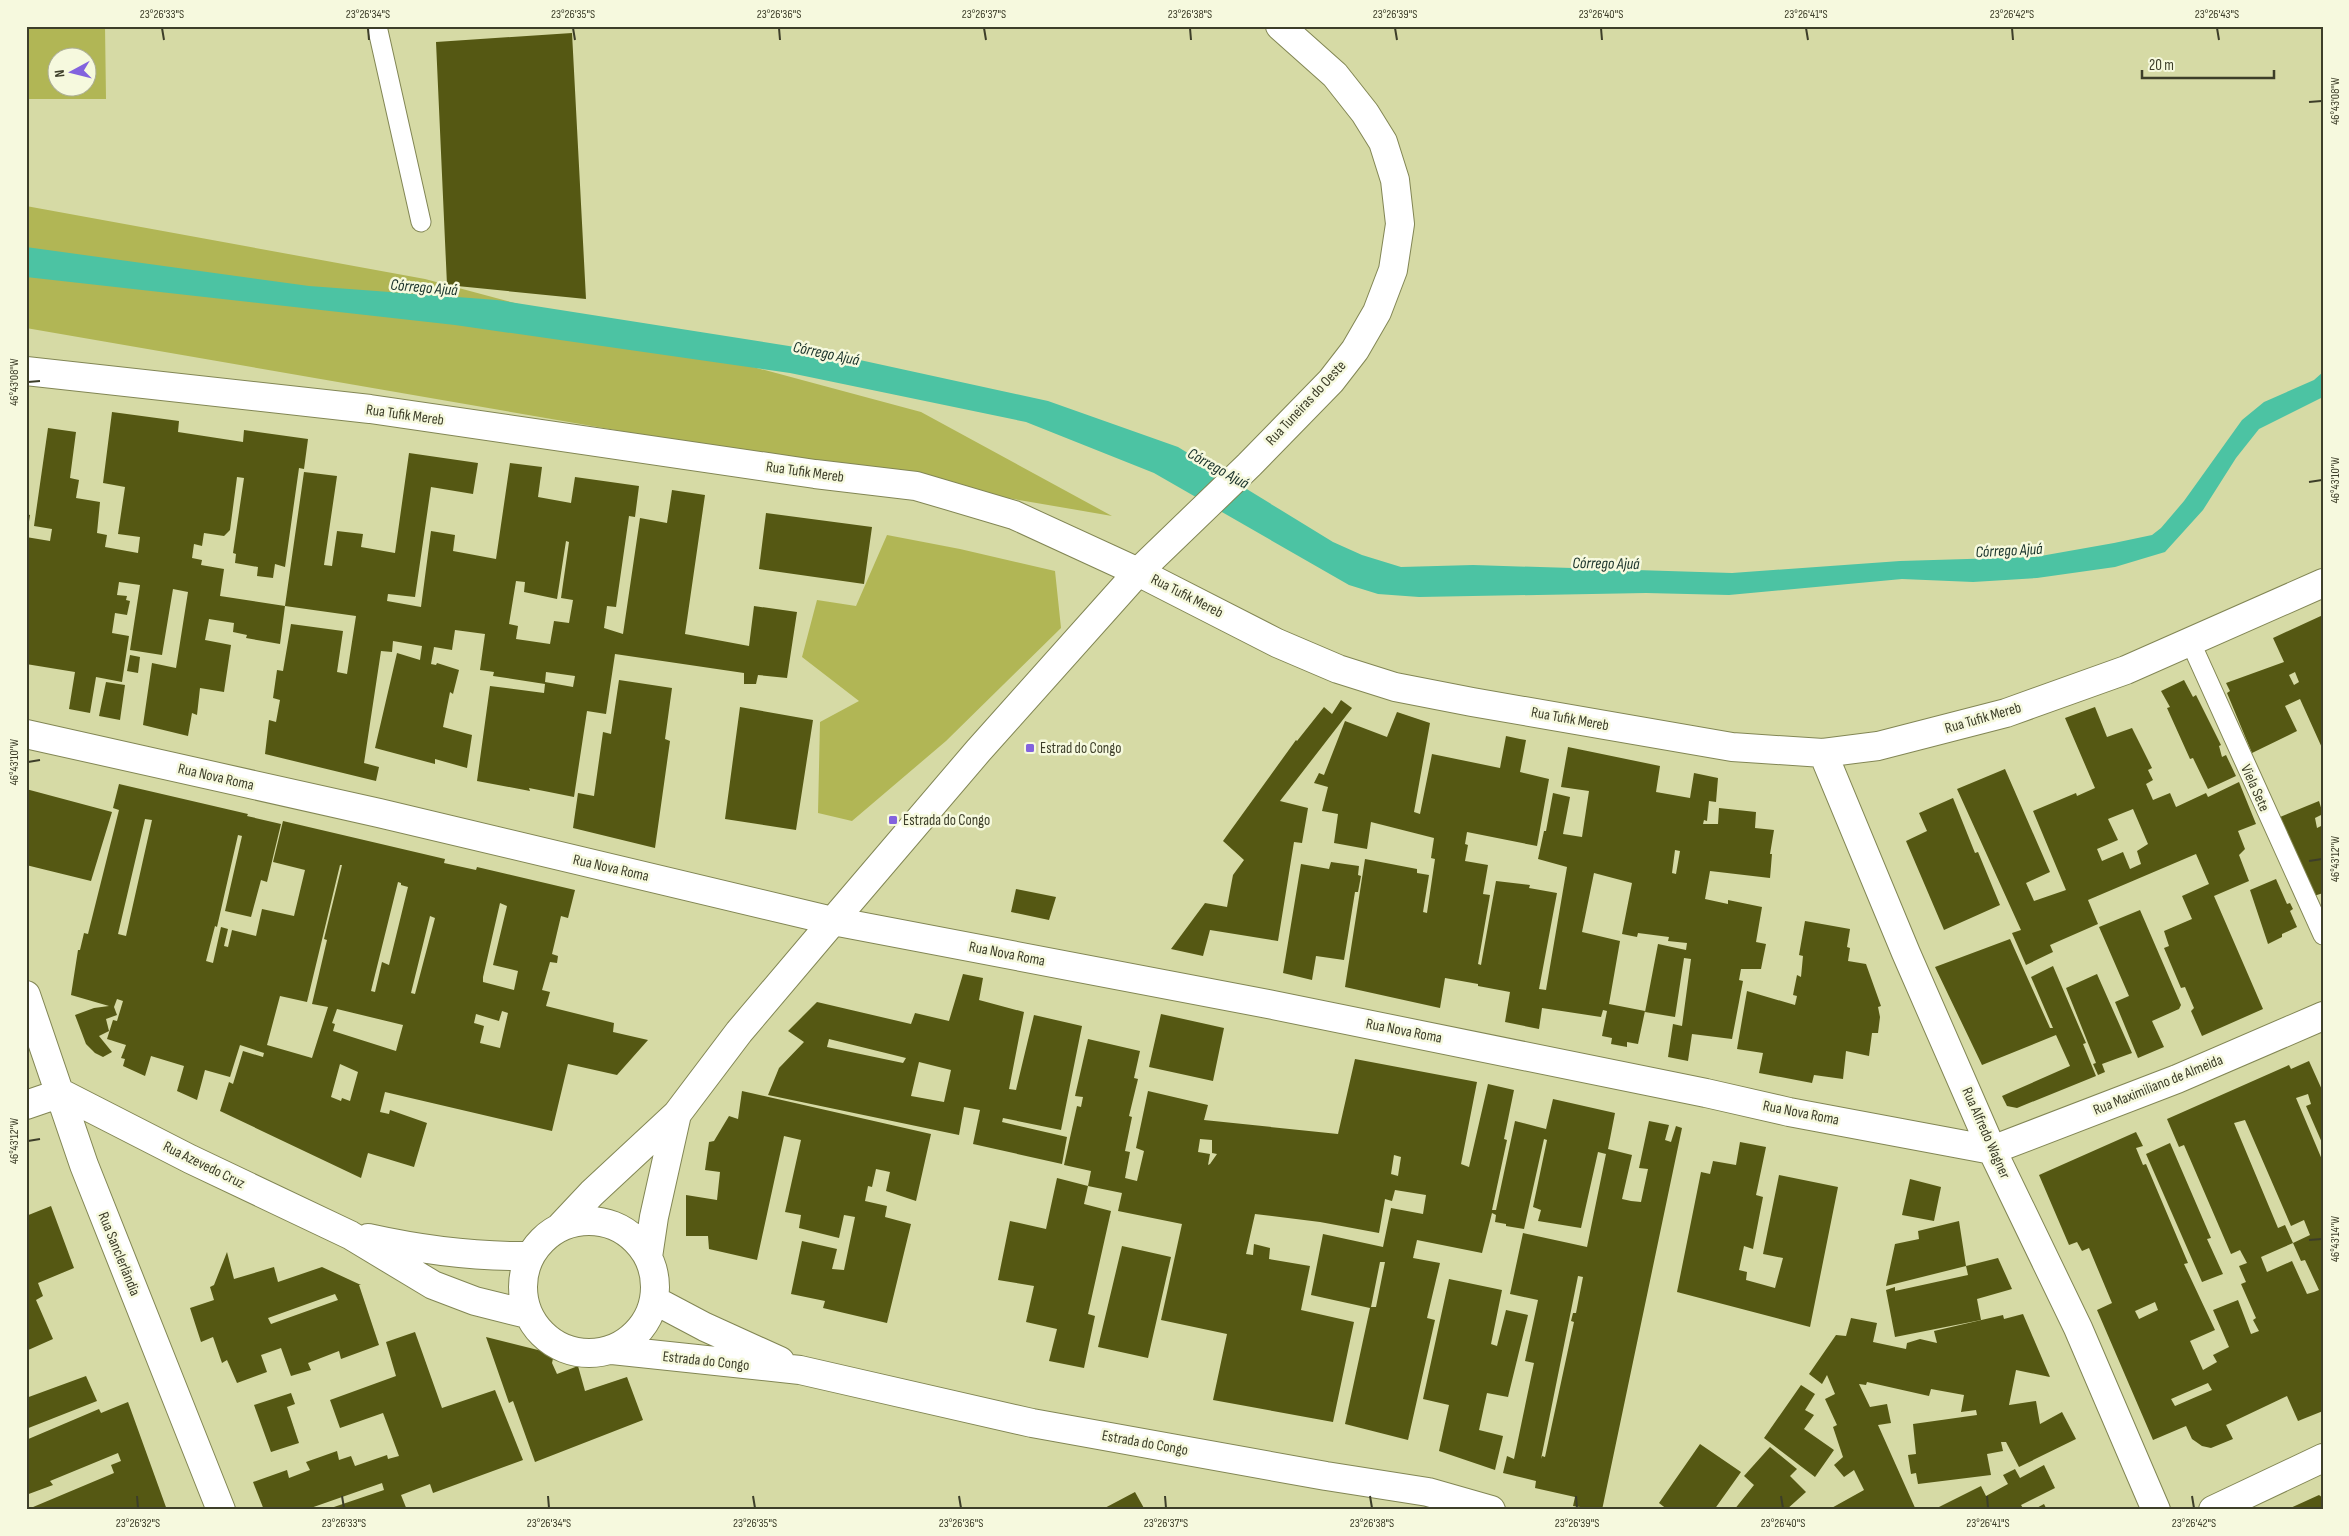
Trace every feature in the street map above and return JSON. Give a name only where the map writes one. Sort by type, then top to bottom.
[{"type":"street","name":"Rua Tuneiras do Oeste","points":[[1138,572],[1249,465],[1331,381],[1354,350],[1376,312],[1393,270],[1400,224],[1395,180],[1383,142],[1365,113],[1335,75],[1280,26]]},
{"type":"street","name":"Rua Tufik Mereb","points":[[26,371],[370,410],[805,473],[916,486],[1014,515],[1138,572],[1277,643],[1338,669],[1395,687],[1732,747],[1824,752],[1878,746],[2006,713],[2126,670],[2323,583]]},
{"type":"street","points":[[561,1226],[580,1221],[600,1222],[620,1228],[636,1240],[648,1257],[654,1278],[654,1300],[646,1321],[632,1338],[612,1350],[591,1354],[570,1352],[551,1342],[535,1327],[527,1314],[522,1285],[524,1270],[530,1256],[548,1234],[561,1226],[592,1192],[677,1114],[739,1032],[833,920],[978,751],[1138,572]]},
{"type":"street","name":"Rua Nova Roma","points":[[26,734],[379,813],[833,920],[1268,1004],[1706,1093],[1789,1112],[1992,1150]]},
{"type":"street","name":"Rua Alfredo Wagner","points":[[1824,752],[1906,953],[1992,1150],[2078,1328],[2156,1510]]},
{"type":"street","name":"Rua Sanclerlândia","points":[[26,995],[84,1165],[220,1510]]},
{"type":"street","name":"Rua Maximiliano de Almeida","points":[[1992,1150],[2177,1079],[2323,1016]]},
{"type":"street","points":[[26,1106],[61,1093]]},
{"type":"street","name":"Rua Azevedo Cruz","points":[[61,1093],[190,1159],[350,1235],[433,1285],[475,1301],[527,1314]]},
{"type":"street","points":[[648,1257],[654,1217],[677,1114]]},
{"type":"street","name":"Rua Azevedo Cruz","points":[[350,1235],[447,1253],[485,1257],[530,1256]]},
{"type":"street","name":"Estrada do Congo","points":[[654,1300],[705,1327],[800,1370]]},
{"type":"street","name":"Estrada do Congo","points":[[612,1350],[800,1370],[1032,1422],[1326,1476],[1428,1492],[1491,1510]]},
{"type":"street","points":[[2213,1510],[2323,1458]]},
{"type":"lane","points":[[377,26],[421,222]]},
{"type":"lane","name":"Viela Sete","points":[[2190,641],[2323,935]]},
{"type":"green space","points":[[26,26],[105,26],[106,99],[26,99]]},
{"type":"green space","points":[[26,206],[425,279],[921,412],[1112,516],[26,328]]},
{"type":"green space","points":[[887,535],[960,549],[1055,571],[1061,628],[946,741],[852,821],[818,813],[820,722],[859,701],[802,657],[817,600],[856,606]]},
{"type":"water","name":"Córrego Ajuá","points":[[26,247],[309,286],[497,300],[814,350],[1048,401],[1178,447],[1333,542],[1362,555],[1401,567],[1473,565],[1732,573],[1900,561],[2035,557],[2114,543],[2152,535],[2161,528],[2184,501],[2242,420],[2264,402],[2314,380],[2323,372],[2323,397],[2259,429],[2236,458],[2203,510],[2165,552],[2115,567],[2037,578],[1973,582],[1902,579],[1729,595],[1646,593],[1419,597],[1378,594],[1349,585],[1154,473],[1026,422],[790,373],[455,325],[26,277]]},
{"type":"building","points":[[572,33],[586,299],[447,285],[436,42]]},
{"type":"building","points":[[112,412],[179,421],[178,432],[243,442],[244,430],[308,439],[304,469],[299,468],[285,567],[275,564],[273,578],[257,576],[258,567],[235,563],[236,554],[233,553],[244,478],[237,477],[230,530],[224,536],[204,533],[202,546],[194,544],[192,558],[202,560],[201,565],[224,569],[220,596],[285,606],[280,644],[246,638],[247,635],[233,632],[234,623],[209,619],[205,640],[231,645],[224,692],[200,688],[197,715],[192,713],[188,736],[143,725],[152,663],[176,668],[188,592],[173,589],[162,655],[130,650],[140,585],[119,582],[117,595],[127,596],[126,600],[130,601],[127,615],[115,613],[112,633],[129,636],[122,682],[96,677],[90,713],[69,709],[75,672],[26,664],[26,537],[50,541],[52,529],[34,526],[48,428],[76,432],[70,478],[79,480],[76,498],[100,502],[97,533],[107,535],[105,547],[138,553],[140,537],[118,534],[125,487],[103,483]]},
{"type":"building","points":[[409,453],[478,463],[473,494],[431,487],[415,597],[388,594],[387,601],[421,607],[431,531],[455,535],[453,551],[496,559],[510,463],[542,467],[538,497],[571,503],[575,477],[639,486],[635,517],[629,516],[616,607],[607,606],[604,628],[623,634],[640,518],[667,523],[672,490],[705,495],[685,634],[749,646],[754,606],[797,612],[787,678],[758,675],[756,684],[744,684],[744,673],[615,654],[606,714],[587,711],[574,797],[529,788],[530,791],[477,781],[490,686],[544,693],[545,684],[493,676],[494,672],[480,670],[485,634],[455,630],[452,650],[434,647],[431,664],[436,665],[437,663],[459,670],[453,694],[450,692],[443,727],[472,735],[467,768],[435,759],[435,764],[375,748],[397,653],[420,660],[422,646],[393,641],[392,652],[381,651],[364,763],[379,767],[376,781],[265,754],[269,720],[276,722],[280,700],[273,698],[277,670],[283,671],[291,624],[343,631],[337,672],[347,674],[356,616],[285,606],[304,472],[337,476],[324,565],[332,566],[337,531],[363,534],[361,547],[395,553]],"holes":[[[566,541],[569,542],[561,598],[573,600],[569,623],[554,621],[550,644],[516,639],[518,626],[509,624],[516,581],[525,582],[524,592],[557,599]],[[546,672],[575,676],[573,687],[545,682]]]},
{"type":"building","points":[[766,513],[872,527],[864,584],[759,569]]},
{"type":"building","points":[[26,514],[30,515],[27,535],[26,535]]},
{"type":"building","points":[[2323,615],[2323,750],[2300,699],[2285,706],[2297,731],[2252,753],[2227,693],[2230,691],[2226,683],[2284,662],[2273,638]],"holes":[[[2295,672],[2299,682],[2294,685],[2289,675]]]},
{"type":"building","points":[[130,655],[140,657],[138,673],[127,671]]},
{"type":"building","points":[[619,680],[672,688],[665,739],[670,741],[655,848],[573,828],[578,793],[594,796],[603,732],[611,734]]},
{"type":"building","points":[[2184,680],[2193,697],[2196,695],[2221,745],[2219,746],[2222,757],[2226,755],[2236,776],[2208,789],[2193,758],[2190,759],[2167,708],[2170,707],[2161,691]]},
{"type":"building","points":[[106,682],[125,685],[120,720],[99,716]]},
{"type":"building","points":[[1341,700],[1352,708],[1280,801],[1308,808],[1302,843],[1294,842],[1278,941],[1210,930],[1203,956],[1171,949],[1205,903],[1227,907],[1233,875],[1244,860],[1223,841],[1296,740],[1324,707],[1332,714]]},
{"type":"building","points":[[740,707],[813,720],[796,830],[725,819]]},
{"type":"building","points":[[2095,707],[2107,737],[2132,728],[2152,768],[2148,770],[2153,780],[2146,784],[2153,800],[2170,793],[2176,807],[2206,793],[2208,797],[2239,782],[2256,824],[2238,831],[2245,849],[2239,855],[2249,881],[2214,896],[2263,1009],[2202,1036],[2191,1011],[2194,1008],[2185,987],[2181,988],[2164,948],[2169,946],[2164,931],[2192,919],[2182,896],[2209,884],[2196,854],[2088,900],[2098,924],[2050,945],[2053,952],[2026,965],[2012,933],[2021,930],[1957,789],[2005,769],[2050,872],[2026,883],[2034,901],[2066,890],[2033,811],[2076,793],[2077,796],[2095,788],[2065,718]],"holes":[[[2133,809],[2148,844],[2137,851],[2141,864],[2130,869],[2123,852],[2102,861],[2097,849],[2118,840],[2108,819]]]},
{"type":"building","points":[[1397,712],[1430,723],[1414,812],[1420,814],[1432,754],[1500,768],[1506,736],[1526,740],[1520,772],[1549,779],[1537,846],[1467,832],[1465,844],[1468,845],[1465,861],[1488,865],[1483,894],[1490,895],[1478,964],[1481,965],[1496,881],[1530,885],[1529,888],[1557,893],[1539,989],[1546,990],[1567,867],[1538,859],[1544,831],[1546,831],[1553,793],[1570,797],[1563,834],[1582,837],[1589,791],[1561,787],[1568,747],[1660,766],[1656,792],[1690,798],[1694,773],[1718,778],[1716,802],[1709,801],[1707,821],[1704,820],[1703,824],[1718,824],[1719,808],[1756,812],[1755,828],[1774,830],[1770,854],[1772,854],[1770,878],[1710,871],[1705,899],[1728,904],[1728,900],[1762,907],[1756,942],[1766,944],[1761,969],[1741,969],[1739,980],[1743,981],[1732,1039],[1692,1034],[1688,1061],[1668,1057],[1673,1024],[1682,1026],[1691,959],[1684,958],[1675,1017],[1645,1012],[1658,944],[1686,950],[1687,943],[1668,941],[1669,937],[1638,933],[1637,937],[1622,934],[1632,883],[1594,873],[1582,932],[1620,941],[1609,1004],[1645,1011],[1638,1044],[1627,1042],[1627,1047],[1611,1044],[1612,1038],[1602,1036],[1607,1011],[1603,1010],[1601,1017],[1542,1008],[1539,1029],[1505,1022],[1510,992],[1478,986],[1478,984],[1445,978],[1440,1008],[1345,987],[1365,859],[1417,869],[1417,873],[1429,875],[1423,912],[1427,913],[1435,859],[1431,858],[1434,838],[1371,822],[1367,849],[1334,843],[1338,814],[1322,811],[1328,787],[1314,783],[1319,773],[1324,775],[1345,721],[1387,737]],"holes":[[[1675,850],[1680,851],[1676,874],[1672,873]]]},
{"type":"building","points":[[119,784],[248,814],[247,816],[281,824],[267,882],[261,880],[251,917],[225,911],[242,836],[238,835],[217,927],[215,926],[206,961],[213,963],[221,927],[228,929],[224,946],[228,947],[232,930],[256,936],[262,909],[294,916],[305,870],[273,862],[283,821],[445,859],[444,863],[476,870],[477,867],[575,890],[568,918],[561,916],[552,954],[558,956],[557,963],[550,962],[542,990],[550,992],[546,1006],[614,1023],[613,1032],[648,1040],[617,1075],[568,1064],[552,1131],[385,1092],[380,1112],[389,1114],[390,1110],[427,1123],[414,1167],[368,1153],[361,1178],[220,1111],[229,1082],[233,1084],[243,1051],[263,1057],[264,1053],[240,1045],[230,1077],[205,1070],[197,1100],[177,1091],[184,1066],[151,1056],[145,1076],[123,1066],[125,1059],[121,1058],[126,1045],[107,1039],[113,1020],[117,1021],[123,1001],[117,999],[114,1007],[117,1015],[106,1019],[109,1031],[99,1036],[112,1052],[103,1057],[95,1053],[86,1044],[75,1015],[94,1008],[109,1006],[71,995],[78,950],[80,950],[84,933],[88,934],[119,810],[113,808]],"holes":[[[145,819],[152,820],[126,936],[118,934]],[[340,865],[342,865],[324,939],[327,940],[312,1004],[328,1007],[312,1058],[267,1045],[280,996],[307,1002]],[[398,882],[408,887],[389,965],[382,962],[375,992],[371,991]],[[500,903],[507,906],[493,965],[518,971],[514,990],[483,982],[483,977]],[[430,916],[435,918],[415,994],[411,993]],[[337,1009],[403,1025],[406,1014],[396,1051],[333,1031],[335,1024],[332,1023]],[[502,1011],[508,1013],[500,1048],[480,1043],[484,1026],[474,1023],[476,1014],[499,1021]],[[340,1064],[358,1072],[350,1101],[342,1098],[341,1101],[331,1097]]]},
{"type":"building","points":[[26,789],[112,812],[91,881],[26,865]]},
{"type":"building","points":[[1953,798],[1975,853],[1978,852],[2000,905],[1944,930],[1906,841],[1927,831],[1919,813]]},
{"type":"building","points":[[2319,801],[2323,814],[2315,818],[2317,828],[2323,825],[2323,893],[2314,896],[2280,817]]},
{"type":"building","points":[[1331,862],[1359,866],[1358,875],[1361,876],[1358,892],[1355,892],[1344,960],[1316,956],[1312,980],[1283,973],[1301,864],[1329,869]]},
{"type":"building","points":[[2276,879],[2287,904],[2290,903],[2293,909],[2290,911],[2297,927],[2282,934],[2282,937],[2268,944],[2250,890]]},
{"type":"building","points":[[1016,889],[1056,897],[1049,920],[1011,912]]},
{"type":"building","points":[[2140,910],[2181,1005],[2179,1009],[2152,1021],[2164,1047],[2138,1058],[2115,1002],[2129,996],[2099,927]]},
{"type":"building","points":[[1805,921],[1850,929],[1847,947],[1850,948],[1848,961],[1866,964],[1881,1006],[1878,1007],[1880,1017],[1878,1033],[1872,1033],[1869,1056],[1846,1051],[1843,1079],[1814,1075],[1812,1083],[1759,1073],[1763,1053],[1737,1049],[1747,991],[1795,1005],[1797,996],[1793,995],[1797,975],[1801,977],[1803,956],[1799,955]]},
{"type":"building","points":[[2010,939],[2050,1028],[2053,1028],[2031,977],[2053,966],[2086,1043],[2083,1044],[2096,1076],[2017,1108],[2007,1106],[2002,1096],[2070,1066],[2056,1035],[1982,1065],[1935,967]]},
{"type":"building","points":[[963,974],[983,978],[979,1000],[1024,1012],[1009,1089],[1016,1090],[1034,1015],[1082,1026],[1061,1130],[1003,1118],[1002,1122],[1067,1137],[1062,1164],[973,1144],[980,1110],[964,1107],[959,1135],[768,1095],[779,1068],[804,1042],[788,1031],[817,1002],[911,1024],[915,1013],[949,1021]],"holes":[[[829,1039],[906,1058],[903,1063],[827,1047]],[[919,1062],[951,1070],[944,1102],[911,1096]]]},
{"type":"building","points":[[2097,974],[2132,1053],[2102,1064],[2105,1072],[2098,1075],[2093,1064],[2096,1063],[2066,988]]},
{"type":"building","points":[[1161,1014],[1224,1028],[1213,1081],[1149,1067]]},
{"type":"building","points":[[1088,1039],[1140,1051],[1134,1078],[1138,1079],[1129,1116],[1132,1117],[1125,1151],[1130,1152],[1125,1178],[1137,1181],[1144,1151],[1136,1148],[1148,1091],[1208,1105],[1204,1120],[1338,1134],[1355,1059],[1477,1082],[1461,1164],[1469,1167],[1488,1084],[1514,1090],[1504,1139],[1507,1140],[1492,1210],[1496,1210],[1515,1121],[1546,1129],[1553,1099],[1615,1113],[1608,1149],[1632,1155],[1622,1199],[1641,1202],[1648,1169],[1639,1168],[1649,1121],[1669,1125],[1665,1140],[1671,1142],[1676,1126],[1682,1128],[1602,1510],[1573,1506],[1575,1497],[1535,1488],[1536,1481],[1503,1473],[1507,1456],[1514,1459],[1534,1363],[1525,1361],[1538,1300],[1510,1294],[1523,1233],[1587,1247],[1606,1154],[1598,1152],[1581,1228],[1538,1221],[1541,1210],[1533,1207],[1547,1140],[1544,1139],[1524,1229],[1495,1222],[1496,1215],[1492,1213],[1482,1253],[1417,1240],[1413,1258],[1440,1263],[1427,1318],[1435,1320],[1408,1440],[1345,1424],[1370,1308],[1311,1295],[1323,1234],[1383,1247],[1391,1208],[1423,1214],[1426,1195],[1395,1190],[1392,1201],[1385,1199],[1379,1233],[1320,1222],[1255,1214],[1246,1254],[1253,1255],[1254,1244],[1270,1248],[1269,1259],[1310,1266],[1301,1310],[1354,1322],[1333,1422],[1213,1400],[1227,1334],[1161,1320],[1182,1224],[1118,1211],[1122,1193],[1088,1186],[1091,1171],[1064,1165],[1077,1106],[1081,1107],[1083,1097],[1075,1096]],"holes":[[[1200,1139],[1212,1140],[1212,1153],[1217,1154],[1208,1165],[1210,1154],[1198,1152]],[[1394,1155],[1401,1157],[1398,1176],[1391,1174]],[[1380,1262],[1385,1262],[1376,1307],[1371,1307]],[[1578,1276],[1583,1277],[1576,1313],[1573,1313],[1571,1321],[1574,1322],[1545,1457],[1542,1456],[1541,1459]]]},
{"type":"building","points":[[2309,1061],[2323,1092],[2323,1145],[2306,1106],[2311,1104],[2308,1094],[2296,1098],[2323,1162],[2323,1411],[2298,1421],[2287,1396],[2226,1425],[2233,1439],[2211,1448],[2202,1446],[2192,1439],[2186,1426],[2153,1440],[2097,1310],[2112,1303],[2089,1248],[2082,1251],[2077,1242],[2069,1245],[2039,1175],[2136,1132],[2143,1146],[2136,1148],[2143,1165],[2146,1164],[2188,1263],[2184,1264],[2215,1330],[2190,1341],[2203,1370],[2217,1362],[2213,1355],[2229,1347],[2213,1310],[2238,1300],[2251,1334],[2259,1331],[2253,1320],[2256,1318],[2241,1284],[2246,1282],[2239,1266],[2247,1263],[2240,1250],[2231,1254],[2184,1145],[2179,1147],[2167,1119],[2289,1065],[2291,1069]],"holes":[[[2245,1120],[2291,1226],[2304,1220],[2310,1235],[2293,1243],[2285,1225],[2278,1228],[2234,1123]],[[2293,1243],[2301,1261],[2305,1260],[2319,1290],[2307,1294],[2292,1261],[2267,1272],[2261,1257]],[[2155,1302],[2158,1310],[2139,1319],[2135,1311]],[[2208,1383],[2212,1390],[2175,1406],[2171,1399]]]},
{"type":"building","points":[[742,1091],[931,1134],[916,1201],[886,1191],[890,1172],[876,1169],[872,1187],[868,1186],[865,1201],[887,1206],[885,1217],[911,1224],[887,1323],[823,1308],[825,1301],[791,1294],[802,1241],[837,1249],[832,1269],[844,1270],[855,1217],[844,1215],[839,1238],[799,1228],[801,1215],[785,1212],[801,1140],[784,1136],[757,1260],[709,1249],[708,1236],[686,1236],[686,1195],[717,1200],[720,1172],[705,1170],[709,1142],[714,1141],[729,1116],[738,1119]]},
{"type":"building","points":[[1740,1142],[1766,1147],[1756,1195],[1763,1197],[1753,1249],[1744,1246],[1739,1270],[1747,1272],[1746,1280],[1775,1288],[1783,1258],[1763,1254],[1779,1175],[1838,1187],[1810,1327],[1677,1292],[1701,1172],[1710,1174],[1713,1161],[1736,1165]]},
{"type":"building","points":[[2170,1143],[2211,1238],[2207,1239],[2223,1274],[2202,1282],[2146,1154]]},
{"type":"building","points":[[1057,1178],[1088,1186],[1084,1204],[1111,1211],[1088,1314],[1095,1316],[1084,1368],[1049,1361],[1057,1329],[1026,1322],[1034,1286],[998,1280],[1010,1221],[1046,1229]]},
{"type":"building","points":[[1910,1179],[1941,1187],[1934,1221],[1902,1215]]},
{"type":"building","points":[[51,1206],[74,1268],[38,1283],[43,1296],[36,1300],[53,1339],[26,1351],[26,1216]]},
{"type":"building","points":[[1959,1221],[1966,1266],[1886,1286],[1895,1244],[1919,1239],[1918,1231]]},
{"type":"building","points":[[1122,1246],[1171,1257],[1148,1358],[1098,1347]]},
{"type":"building","points":[[227,1252],[234,1279],[274,1267],[278,1282],[322,1267],[361,1285],[359,1285],[379,1345],[341,1359],[339,1351],[308,1363],[311,1370],[291,1376],[281,1348],[261,1355],[267,1372],[237,1383],[227,1360],[222,1363],[213,1337],[201,1342],[190,1308],[214,1300],[210,1287],[214,1285]],"holes":[[[335,1294],[338,1300],[271,1324],[268,1318]]]},
{"type":"building","points":[[1998,1258],[2012,1289],[1977,1299],[1981,1320],[1895,1337],[1886,1290],[1895,1287],[1895,1291],[1968,1275],[1966,1266]]},
{"type":"building","points":[[1449,1279],[1502,1290],[1491,1344],[1497,1346],[1506,1310],[1528,1315],[1508,1397],[1487,1393],[1479,1430],[1503,1436],[1495,1470],[1439,1451],[1449,1405],[1423,1399]]},
{"type":"building","points":[[2023,1314],[2050,1377],[2016,1370],[2009,1405],[2036,1401],[2040,1424],[2062,1412],[2076,1439],[2019,1467],[2006,1442],[2001,1442],[2003,1451],[1987,1454],[1991,1475],[1918,1484],[1916,1473],[1911,1474],[1908,1455],[1916,1454],[1913,1424],[1977,1415],[1976,1410],[1961,1412],[1964,1395],[1931,1389],[1929,1396],[1867,1382],[1866,1385],[1859,1384],[1870,1407],[1887,1404],[1891,1423],[1878,1425],[1916,1510],[1828,1510],[1864,1490],[1854,1470],[1844,1477],[1834,1465],[1843,1457],[1833,1427],[1837,1425],[1825,1399],[1835,1394],[1827,1375],[1822,1384],[1809,1374],[1836,1335],[1846,1336],[1851,1318],[1877,1323],[1873,1342],[1906,1349],[1907,1343],[1920,1339],[1937,1343],[1934,1331],[2003,1315],[2004,1319]]},
{"type":"building","points":[[415,1332],[442,1408],[495,1390],[523,1460],[433,1493],[430,1484],[401,1495],[407,1510],[332,1510],[331,1508],[384,1490],[382,1483],[305,1510],[264,1510],[253,1482],[287,1470],[289,1478],[310,1470],[306,1462],[337,1451],[339,1460],[351,1456],[355,1466],[387,1455],[388,1459],[399,1456],[383,1413],[340,1428],[330,1400],[396,1376],[386,1342]]},
{"type":"building","points":[[486,1337],[554,1354],[552,1363],[557,1374],[578,1366],[585,1391],[627,1377],[643,1420],[535,1462],[513,1401],[509,1403]]},
{"type":"building","points":[[86,1376],[97,1401],[26,1429],[26,1398]]},
{"type":"building","points":[[1801,1385],[1815,1394],[1805,1410],[1814,1415],[1804,1429],[1834,1450],[1815,1477],[1764,1438]]},
{"type":"building","points":[[291,1393],[295,1404],[287,1407],[299,1443],[271,1452],[254,1405]]},
{"type":"building","points":[[128,1402],[167,1510],[26,1510],[114,1473],[111,1465],[121,1461],[118,1453],[50,1481],[53,1485],[26,1495],[26,1440],[99,1409],[101,1413]]},
{"type":"building","points":[[1700,1444],[1741,1472],[1714,1510],[1668,1510],[1659,1503]]},
{"type":"building","points":[[1770,1447],[1797,1469],[1790,1476],[1806,1492],[1786,1510],[1734,1510],[1754,1485],[1744,1476]]},
{"type":"building","points":[[2044,1465],[2055,1488],[2021,1505],[2024,1510],[1933,1510],[1981,1486],[1986,1496],[2008,1484],[2003,1475],[2015,1469],[2020,1478]]},
{"type":"building","points":[[1135,1492],[1145,1510],[1101,1510]]},
{"type":"building","points":[[2319,1495],[2323,1498],[2323,1510],[2286,1510]]},
{"type":"building","points":[[2044,1504],[2047,1510],[2033,1510]]},
{"type":"place","name":"Estrad do Congo","points":[[1030,748]]},
{"type":"place","name":"Estrada do Congo","points":[[893,820]]}]
